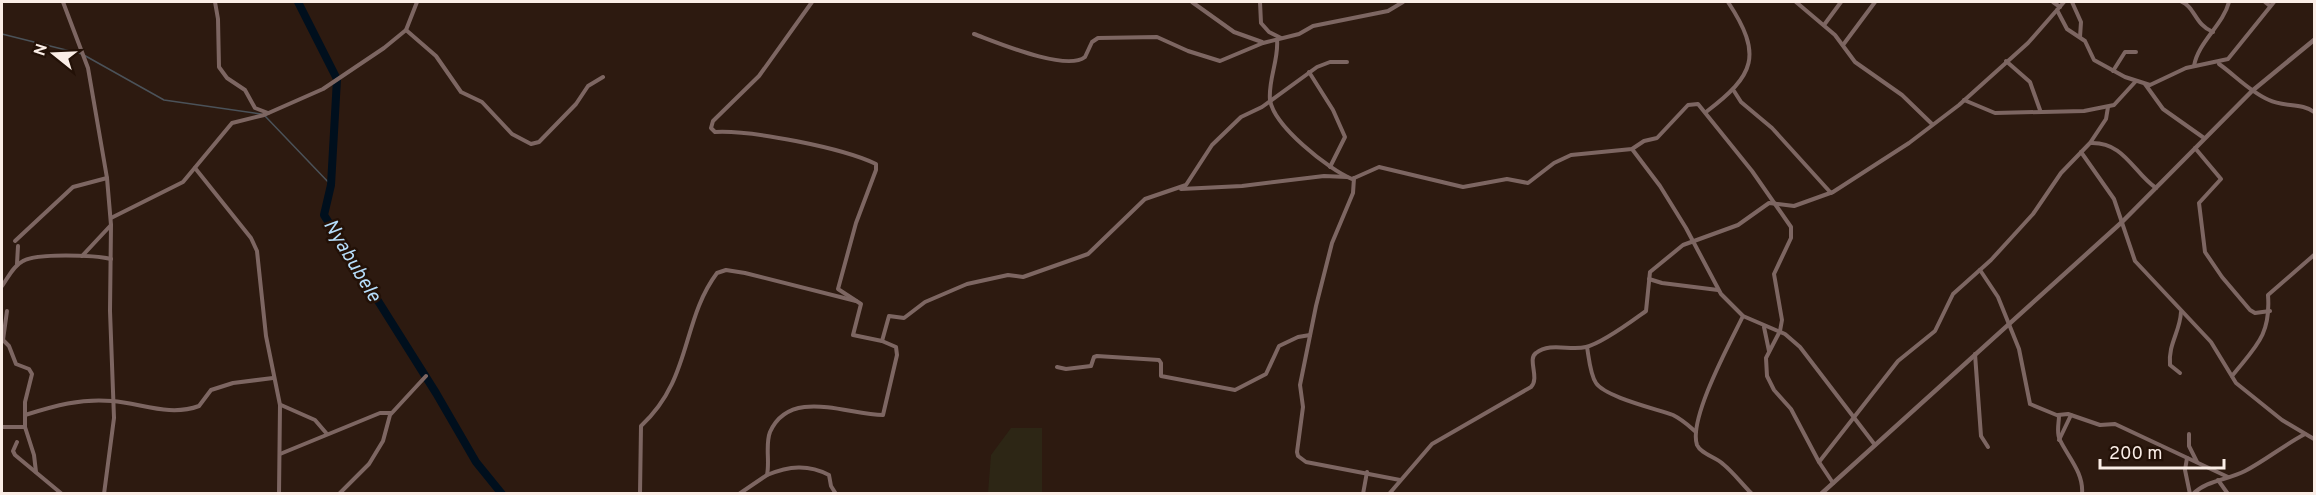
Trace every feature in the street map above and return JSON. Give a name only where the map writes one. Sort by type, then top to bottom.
[{"type":"street","points":[[63,2],[88,68],[107,178],[111,218],[113,436],[104,494]]},
{"type":"street","points":[[215,2],[218,19],[219,67],[227,78],[245,90],[255,108],[269,113]]},
{"type":"street","points":[[111,218],[178,185],[232,123],[269,113],[323,90],[406,30],[417,2]]},
{"type":"street","points":[[767,475],[769,435],[785,415],[792,411],[820,406],[883,414],[897,351],[894,346],[882,340],[853,335],[861,307],[859,302],[839,291],[838,286],[876,164],[820,147],[753,134],[715,132],[711,129],[712,121],[768,64],[812,2]]},
{"type":"street","points":[[1192,2],[1234,32],[1263,43]]},
{"type":"street","points":[[1260,2],[1261,23],[1279,39]]},
{"type":"street","points":[[974,33],[1038,55],[1075,61],[1083,59],[1094,40],[1103,36],[1157,37],[1188,51],[1220,61],[1263,43],[1328,22],[1388,11],[1403,2]]},
{"type":"street","points":[[1706,112],[1734,91],[1748,66],[1751,53],[1741,24],[1728,2]]},
{"type":"street","points":[[1796,2],[1824,25],[1855,62],[1902,95],[1932,124]]},
{"type":"street","points":[[1824,25],[1841,2]]},
{"type":"street","points":[[1843,45],[1875,2]]},
{"type":"street","points":[[2053,2],[2059,9],[2067,29],[2080,37],[2094,60],[2113,71],[2145,84],[2154,84],[2171,74],[2194,66],[2228,60],[2274,2]]},
{"type":"street","points":[[1389,494],[1432,444],[1532,387],[1536,377],[1533,358],[1536,353],[1548,347],[1587,347],[1646,310],[1649,279],[1653,268],[1693,240],[1738,225],[1772,202],[1794,206],[1831,193],[1909,143],[1964,100],[2037,34],[2064,2]]},
{"type":"street","points":[[2072,2],[2081,22],[2080,37]]},
{"type":"street","points":[[2182,2],[2189,5],[2200,25],[2213,32]]},
{"type":"street","points":[[2194,66],[2197,56],[2224,16],[2229,2]]},
{"type":"street","points":[[2265,2],[2270,6]]},
{"type":"street","points":[[1832,4],[1832,12]]},
{"type":"street","points":[[406,30],[436,57],[461,92],[482,102],[506,129],[518,139],[531,144],[539,142],[576,104],[588,86],[603,77]]},
{"type":"street","points":[[1279,39],[1270,100],[1278,116],[1310,151],[1330,167],[1348,177]]},
{"type":"street","points":[[1821,494],[2122,222],[2252,91],[2314,40]]},
{"type":"street","points":[[2113,71],[2125,52],[2136,52]]},
{"type":"street","points":[[2005,61],[2030,82],[2040,110]]},
{"type":"street","points":[[1180,189],[1191,179],[1212,145],[1241,117],[1326,63],[1347,62]]},
{"type":"street","points":[[2218,63],[2252,91],[2279,105],[2306,107],[2314,112]]},
{"type":"street","points":[[1309,72],[1333,110],[1345,137],[1330,167]]},
{"type":"street","points":[[1964,100],[1995,113],[2022,114],[2040,110],[2084,111],[2114,105],[2136,81]]},
{"type":"street","points":[[2145,84],[2163,109],[2204,138]]},
{"type":"street","points":[[1734,91],[1741,102],[1772,128],[1831,193]]},
{"type":"street","points":[[882,340],[889,316],[904,318],[925,302],[972,282],[1008,274],[1023,277],[1079,258],[1098,246],[1145,199],[1153,194],[1180,189],[1242,186],[1324,176],[1354,178],[1379,167],[1463,187],[1507,179],[1526,183],[1554,163],[1572,155],[1632,149],[1644,141],[1657,138],[1688,105],[1698,104],[1791,227],[1791,238],[1774,274],[1782,320],[1780,331],[1766,360],[1769,382],[1791,409],[1819,462],[1833,483]]},
{"type":"street","points":[[1819,462],[1898,361],[1937,328],[1953,294],[1980,270],[2033,214],[2061,173],[2090,143],[2106,119],[2108,107]]},
{"type":"street","points":[[2090,143],[2114,147],[2133,162],[2142,177],[2156,188]]},
{"type":"street","points":[[2195,148],[2221,178],[2199,203],[2205,252],[2222,278],[2250,310],[2255,313],[2270,310]]},
{"type":"street","points":[[1632,149],[1660,186],[1693,240],[1718,290],[1743,316],[1764,327],[1780,331],[1800,347],[1876,446]]},
{"type":"street","points":[[2081,152],[2114,199],[2132,258],[2211,342],[2242,388],[2282,420],[2314,439]]},
{"type":"street","points":[[195,168],[255,246],[273,378],[280,405],[279,494]]},
{"type":"street","points":[[15,241],[73,187],[107,178]]},
{"type":"street","points":[[1354,178],[1353,193],[1332,243],[1310,335],[1300,385],[1302,407],[1298,456],[1306,462],[1400,480]]},
{"type":"street","points":[[82,256],[111,225]]},
{"type":"street","points":[[17,265],[18,246]]},
{"type":"street","points":[[2,286],[17,265],[36,255],[82,256],[111,260]]},
{"type":"street","points":[[2232,376],[2256,349],[2264,335],[2270,310],[2268,295],[2314,255]]},
{"type":"street","points":[[640,494],[641,426],[654,417],[669,392],[704,297],[717,273],[726,270],[745,273],[859,302]]},
{"type":"street","points":[[1980,270],[1998,297],[2019,348],[2030,404],[2058,415],[2071,415],[2096,424],[2121,426],[2228,477]]},
{"type":"street","points":[[1649,279],[1662,283],[1718,290]]},
{"type":"street","points":[[7,311],[3,340],[9,346],[16,364],[29,369],[32,374],[27,389],[25,428],[34,455],[36,472]]},
{"type":"street","points":[[2180,373],[2170,365],[2170,347],[2180,325],[2181,311]]},
{"type":"street","points":[[1743,316],[1711,383],[1696,432],[1697,444],[1701,450],[1724,464],[1752,494]]},
{"type":"street","points":[[1764,327],[1769,352]]},
{"type":"street","points":[[1057,367],[1087,367],[1092,365],[1093,358],[1097,356],[1159,360],[1161,376],[1235,390],[1266,374],[1279,346],[1291,339],[1310,335]]},
{"type":"street","points":[[1587,347],[1594,378],[1600,387],[1639,406],[1672,415],[1686,422],[1696,432]]},
{"type":"street","points":[[1975,353],[1981,436],[1988,447]]},
{"type":"street","points":[[339,494],[363,471],[373,457],[383,441],[391,413],[426,376]]},
{"type":"street","points":[[25,415],[59,403],[113,401],[150,408],[178,410],[199,406],[211,390],[233,383],[273,378]]},
{"type":"street","points":[[280,405],[318,422],[327,434]]},
{"type":"street","points":[[280,454],[297,450],[327,434],[348,428],[380,413],[391,413]]},
{"type":"street","points":[[2058,415],[2060,440],[2070,453],[2082,479],[2082,494]]},
{"type":"street","points":[[2060,440],[2071,415]]},
{"type":"street","points":[[2,427],[25,428]]},
{"type":"street","points":[[2190,434],[2189,446],[2197,463]]},
{"type":"street","points":[[2187,458],[2185,470],[2192,494],[2218,480],[2246,471],[2277,449],[2306,434]]},
{"type":"street","points":[[17,442],[13,451],[62,494]]},
{"type":"street","points":[[739,494],[767,475],[789,467],[812,468],[829,475],[831,486],[836,494]]},
{"type":"street","points":[[1363,494],[1367,472]]},
{"type":"street","points":[[2218,480],[2228,494]]},
{"type":"shaded area","points":[[1011,428],[1042,428],[1042,493],[988,493],[991,455]]},
{"type":"waterway","name":"Nyabubele","points":[[298,2],[337,79],[331,185],[324,215],[436,393],[476,462],[502,494]]},
{"type":"waterway","points":[[2,34],[82,54],[164,100],[261,114]]},
{"type":"waterway","points":[[265,116],[331,185]]}]
